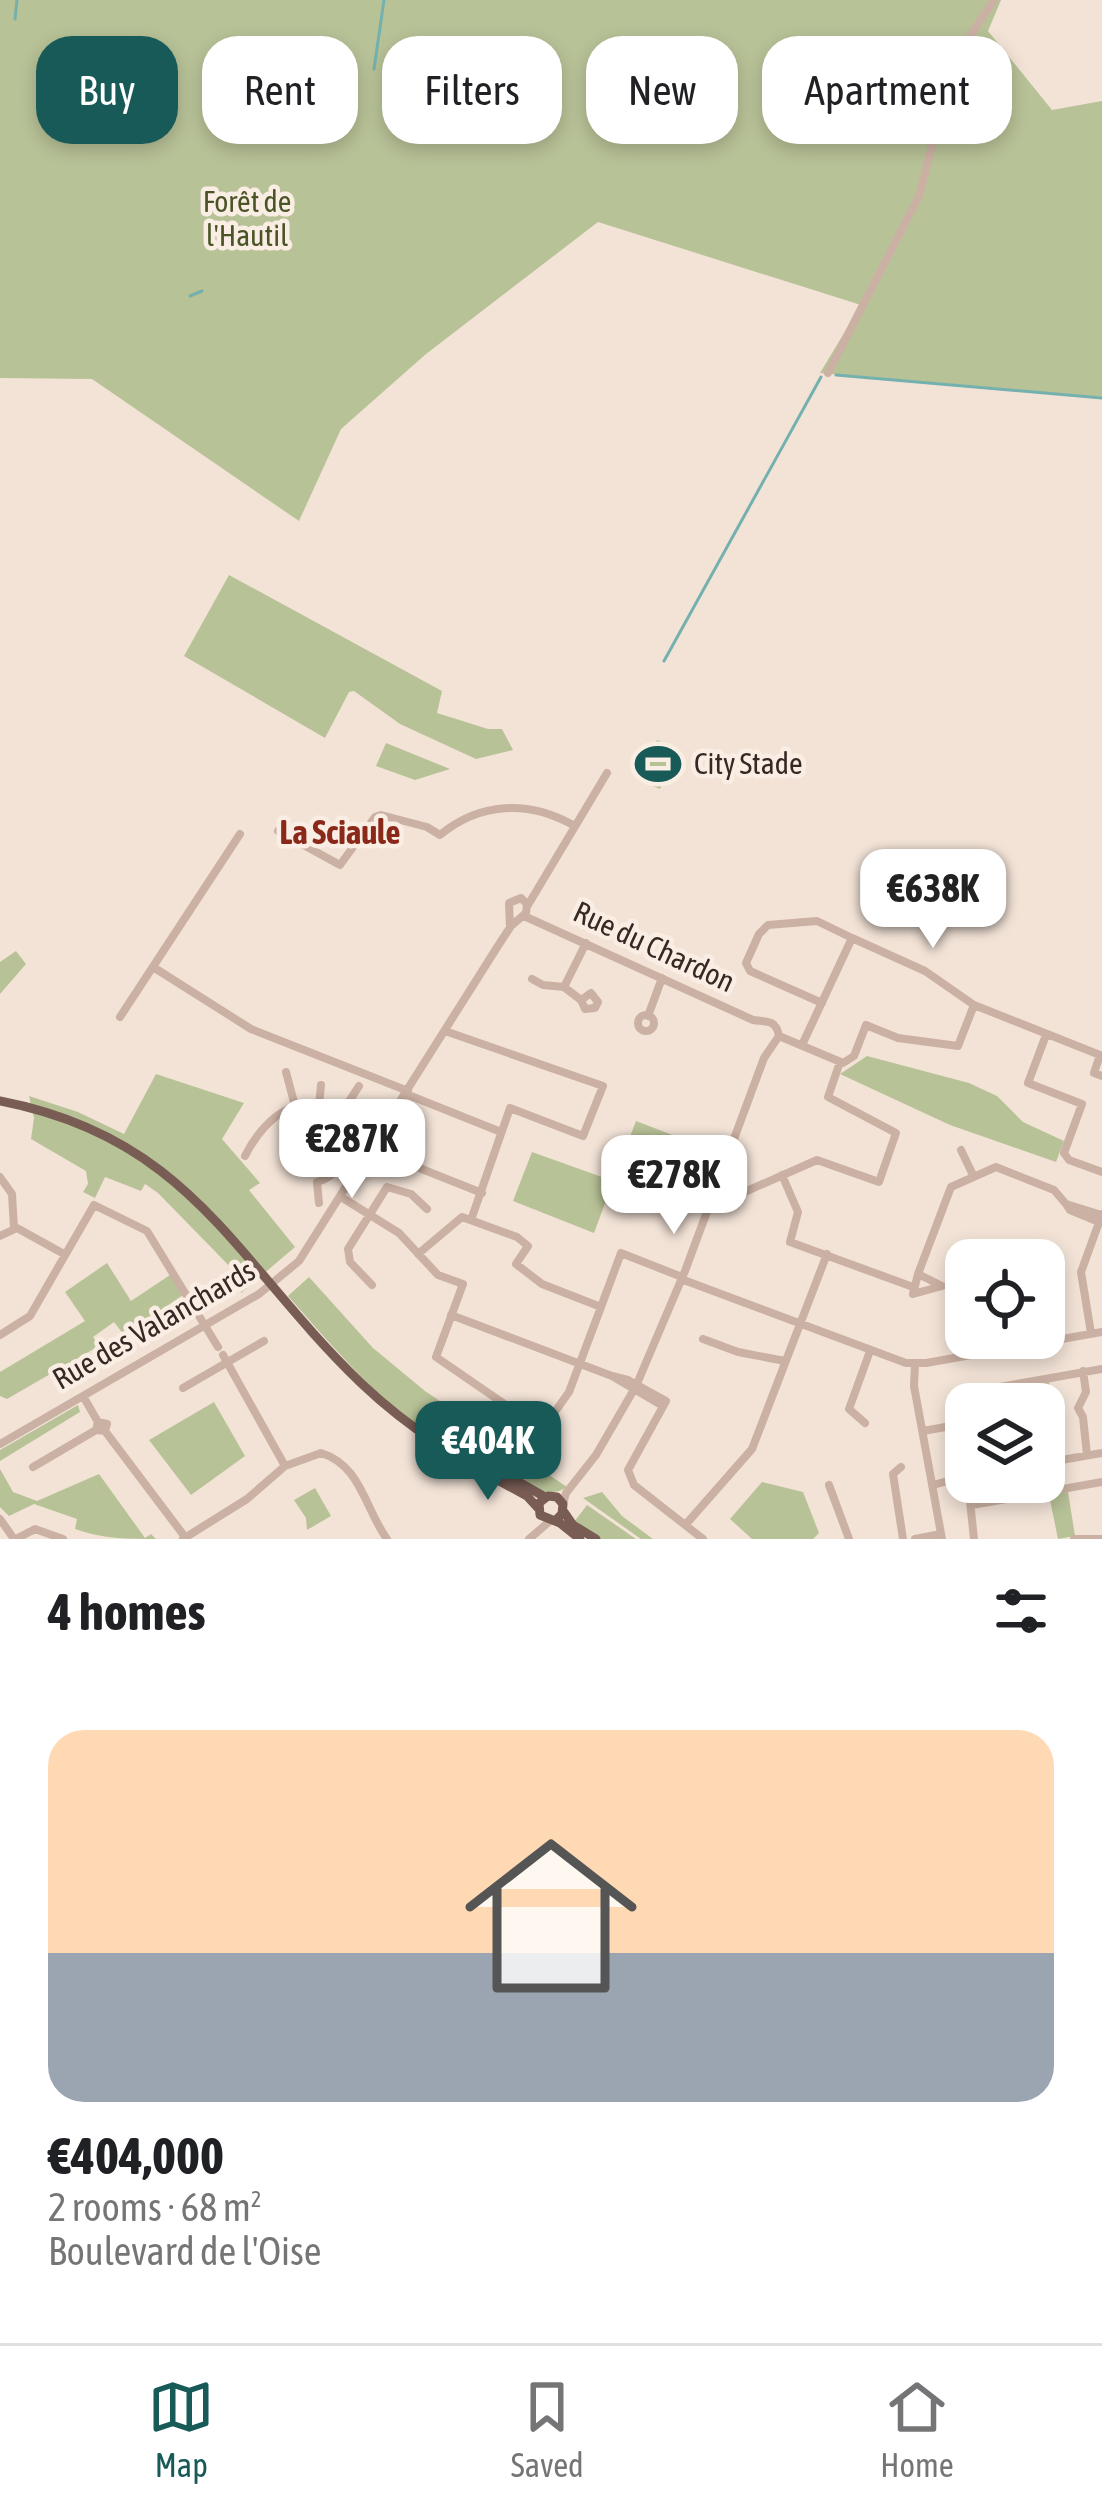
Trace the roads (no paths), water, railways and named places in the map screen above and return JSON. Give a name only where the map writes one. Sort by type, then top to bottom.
[{"type":"main road","points":[[0,1101],[76,1122],[143,1157],[208,1210],[372,1394],[470,1467],[596,1539]]},
{"type":"main road","points":[[551,1510],[580,1539]]},
{"type":"street","points":[[828,373],[919,196],[954,60],[994,0]]},
{"type":"street","name":"Rue des Valanchards","points":[[0,1444],[208,1329],[273,1285],[303,1257],[608,773]]},
{"type":"street","points":[[278,831],[340,865],[381,815],[440,835],[466,817],[499,808],[542,811],[573,825]]},
{"type":"street","points":[[120,1016],[240,834]]},
{"type":"street","points":[[510,927],[511,902],[525,907]]},
{"type":"street","name":"Rue du Chardon","points":[[509,912],[525,907],[535,918],[586,943],[753,1020],[773,1023],[779,1036]]},
{"type":"street","points":[[822,1003],[750,970],[746,963],[768,925],[818,921],[925,971],[974,1005],[1100,1055],[1094,1073],[1102,1076]]},
{"type":"street","points":[[802,1045],[852,938]]},
{"type":"street","points":[[564,987],[586,943]]},
{"type":"street","points":[[153,967],[250,1029],[501,1132]]},
{"type":"street","points":[[648,1016],[662,978]]},
{"type":"street","points":[[532,979],[564,987],[581,1000]]},
{"type":"street","points":[[529,1539],[596,1455],[634,1388],[682,1278],[765,1055],[779,1036],[846,1063],[866,1025],[898,1038],[958,1046],[974,1005]]},
{"type":"street","points":[[445,1031],[603,1086],[584,1136],[510,1108],[472,1220]]},
{"type":"street","points":[[1046,1035],[1028,1083],[1082,1104],[1064,1153],[1069,1160],[1102,1172]]},
{"type":"street","points":[[716,1185],[740,1195],[823,1160],[879,1182],[896,1132],[827,1097],[840,1062]]},
{"type":"street","points":[[286,1072],[295,1106]]},
{"type":"street","points":[[319,1106],[321,1085]]},
{"type":"street","points":[[340,1114],[358,1086]]},
{"type":"street","points":[[245,1156],[262,1125],[295,1106],[319,1106],[340,1114],[350,1123],[350,1147],[338,1171],[317,1182],[319,1203]]},
{"type":"street","points":[[961,1150],[973,1175]]},
{"type":"street","points":[[379,1152],[482,1193]]},
{"type":"street","points":[[341,1197],[399,1233],[438,1275],[463,1284],[436,1357],[542,1430],[569,1392],[622,1253],[870,1351],[926,1363],[1096,1333],[1081,1272],[1101,1218],[1066,1204],[1054,1190],[996,1167],[951,1187],[913,1287],[913,1294],[942,1286],[918,1274]]},
{"type":"street","points":[[782,1175],[798,1211],[790,1242],[913,1287]]},
{"type":"street","points":[[0,1177],[12,1194],[14,1228]]},
{"type":"street","points":[[372,1286],[350,1262],[347,1249],[387,1187],[411,1194],[427,1209]]},
{"type":"street","points":[[0,1335],[30,1316],[93,1205],[144,1228],[285,1466]]},
{"type":"street","points":[[418,1254],[462,1217],[518,1237],[528,1246],[516,1264],[542,1284],[601,1307]]},
{"type":"street","points":[[0,1236],[14,1228]]},
{"type":"street","points":[[14,1228],[64,1254]]},
{"type":"street","points":[[687,1523],[752,1449],[827,1254]]},
{"type":"street","points":[[452,1315],[612,1376],[664,1404],[628,1470],[634,1485],[703,1539]]},
{"type":"street","points":[[703,1339],[785,1361]]},
{"type":"street","points":[[183,1388],[223,1355],[265,1341]]},
{"type":"street","points":[[865,1423],[849,1409],[870,1351]]},
{"type":"street","points":[[910,1363],[942,1536],[915,1539]]},
{"type":"street","points":[[914,1382],[926,1363]]},
{"type":"street","points":[[1022,1383],[1102,1369]]},
{"type":"street","points":[[1083,1372],[1086,1392],[1078,1408],[1087,1455]]},
{"type":"street","points":[[83,1396],[100,1428],[184,1538],[237,1506],[285,1466],[322,1453],[342,1463],[360,1486],[387,1539]]},
{"type":"street","points":[[923,1431],[945,1427]]},
{"type":"street","points":[[32,1467],[100,1428]]},
{"type":"street","points":[[1065,1459],[1102,1453]]},
{"type":"street","points":[[901,1467],[893,1474],[904,1539]]},
{"type":"street","points":[[933,1485],[945,1482]]},
{"type":"street","points":[[974,1539],[972,1505],[1102,1482]]},
{"type":"street","points":[[829,1485],[849,1539]]},
{"type":"street","points":[[0,1519],[15,1539],[35,1529],[63,1539]]},
{"type":"street","points":[[1074,1539],[1102,1539]]},
{"type":"waterway","points":[[15,19],[17,0]]},
{"type":"waterway","points":[[374,69],[384,0]]},
{"type":"waterway","points":[[190,296],[202,291]]},
{"type":"waterway","points":[[836,375],[1102,398]]},
{"type":"waterway","points":[[664,661],[821,377]]},
{"type":"place","name":"City Stade","points":[[658,764]]},
{"type":"district","name":"La Sciaule","points":[[340,832]]},
{"type":"park label","name":"Forêt de l'Hautil","points":[[247,219]]}]
